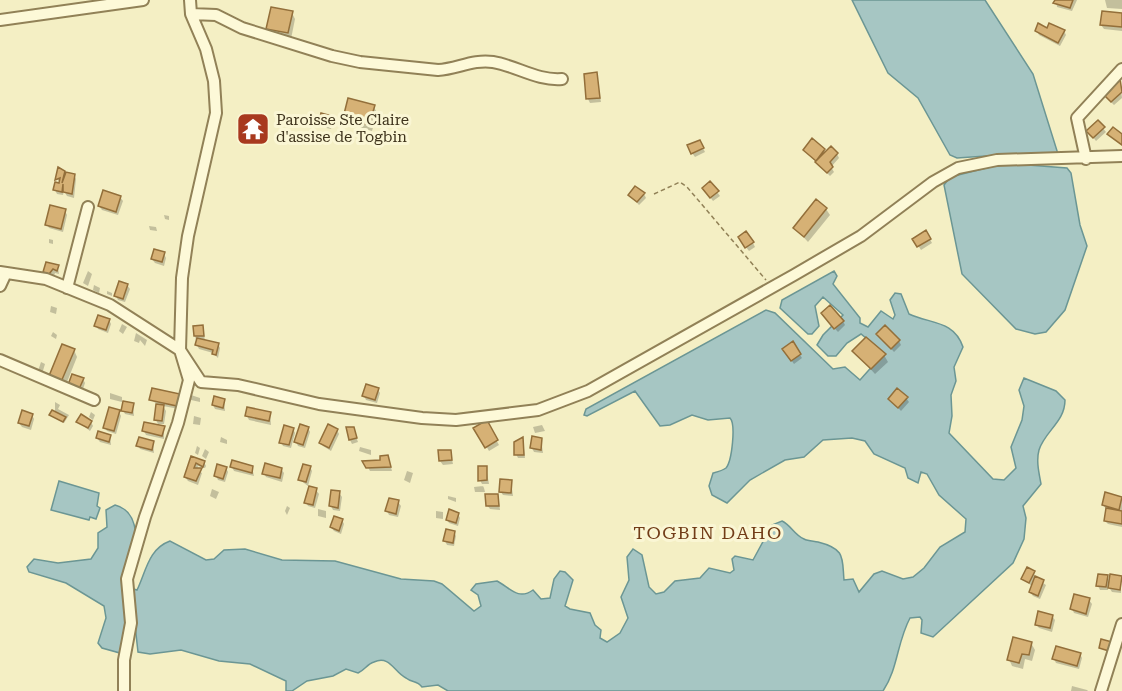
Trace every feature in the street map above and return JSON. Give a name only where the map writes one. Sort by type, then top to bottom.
[{"type":"street","points":[[0,20],[143,0]]},
{"type":"street","points":[[124,691],[124,660],[131,623],[127,579],[145,517],[178,423],[189,380],[180,350],[184,259],[216,112],[217,96],[206,49],[191,14],[190,0]]},
{"type":"street","points":[[191,14],[216,15],[242,28],[303,49],[360,62],[438,70],[451,69],[472,62],[493,62],[550,80],[562,79]]},
{"type":"street","points":[[1086,159],[1077,118],[1122,69]]},
{"type":"street","points":[[0,286],[3,273],[46,279],[110,305],[180,350],[201,382],[238,385],[319,404],[382,414],[456,420],[496,417],[538,410],[588,391],[861,236],[933,182],[957,168],[997,160],[1031,161],[1122,156]]},
{"type":"street","points":[[67,288],[88,207]]},
{"type":"street","points":[[0,360],[94,400]]},
{"type":"street","points":[[1101,691],[1122,624]]},
{"type":"path","points":[[654,194],[680,182],[687,187],[772,288]]},
{"type":"water","points":[[852,0],[985,0],[1033,74],[1058,154],[1028,165],[1067,168],[1071,173],[1080,225],[1087,246],[1065,310],[1046,332],[1035,334],[1016,329],[962,274],[944,185],[950,177],[999,165],[1000,155],[957,158],[950,155],[918,98],[888,73]]},
{"type":"water","points":[[834,271],[837,276],[833,284],[860,318],[860,323],[868,327],[881,311],[893,319],[895,315],[890,300],[895,293],[901,294],[909,314],[947,327],[959,338],[963,347],[954,367],[956,381],[951,395],[952,416],[949,433],[993,479],[1004,480],[1016,468],[1011,447],[1022,420],[1024,406],[1019,390],[1024,378],[1056,391],[1065,400],[1062,414],[1039,450],[1041,484],[1023,506],[1026,518],[1024,539],[1013,563],[933,637],[921,633],[922,620],[920,617],[910,618],[902,636],[892,674],[883,691],[448,691],[438,685],[422,687],[408,680],[388,662],[379,660],[358,673],[346,669],[333,676],[307,681],[292,691],[286,691],[286,681],[250,664],[219,661],[181,650],[150,654],[138,652],[135,625],[120,653],[102,648],[98,643],[106,618],[104,606],[66,583],[29,572],[27,567],[34,559],[58,563],[91,559],[98,548],[98,533],[107,527],[106,510],[115,505],[125,510],[132,518],[135,529],[135,554],[130,588],[137,590],[152,555],[170,541],[206,560],[214,559],[224,550],[245,549],[282,560],[335,561],[401,579],[434,581],[442,584],[474,611],[481,606],[478,595],[471,590],[476,584],[497,581],[518,594],[533,590],[541,599],[550,598],[554,579],[560,571],[565,572],[573,580],[565,606],[590,613],[595,625],[601,630],[600,638],[607,642],[620,633],[628,618],[621,597],[629,580],[627,557],[633,549],[642,555],[649,587],[656,594],[664,592],[675,581],[700,578],[709,568],[730,573],[734,570],[732,559],[735,556],[753,560],[772,525],[782,521],[801,537],[838,551],[841,555],[844,580],[853,579],[859,592],[874,574],[882,571],[903,579],[913,577],[924,568],[940,547],[965,532],[966,519],[939,495],[927,474],[921,472],[918,483],[908,478],[905,468],[874,454],[865,441],[852,438],[823,440],[804,457],[785,460],[750,480],[727,503],[712,495],[709,486],[713,473],[726,468],[730,458],[733,435],[730,418],[708,420],[692,415],[670,425],[660,426],[635,391],[587,416],[584,415],[586,409],[766,310],[775,313],[833,369],[845,367],[860,380],[884,353],[861,334],[847,343],[836,356],[828,356],[817,345],[823,335],[843,315],[823,297],[815,306],[819,326],[812,334],[808,334],[780,308],[782,300]]},
{"type":"water","points":[[59,481],[99,493],[97,506],[100,508],[96,519],[90,517],[89,520],[51,510]]},
{"type":"building","points":[[1055,0],[1073,0],[1070,8],[1053,3]]},
{"type":"building","points":[[271,7],[293,11],[288,33],[266,29]]},
{"type":"building","points":[[1102,11],[1122,13],[1122,27],[1100,25]]},
{"type":"building","points":[[1038,23],[1047,28],[1049,23],[1065,30],[1058,43],[1035,31]]},
{"type":"building","points":[[597,72],[600,98],[586,99],[584,74]]},
{"type":"building","points":[[1120,79],[1122,92],[1111,102],[1103,94]]},
{"type":"building","points":[[348,98],[375,105],[369,125],[343,118]]},
{"type":"building","points":[[321,113],[332,116],[329,126],[318,123]]},
{"type":"building","points":[[1098,120],[1105,127],[1093,138],[1086,131]]},
{"type":"building","points":[[1113,127],[1122,134],[1122,145],[1107,134]]},
{"type":"building","points":[[812,138],[825,149],[816,161],[803,150]]},
{"type":"building","points":[[700,140],[704,148],[691,154],[687,145]]},
{"type":"building","points":[[831,146],[838,153],[830,162],[833,167],[827,173],[815,162]]},
{"type":"building","points":[[58,167],[65,171],[62,183],[66,172],[75,174],[72,194],[63,192],[63,184],[62,192],[53,190],[55,182],[59,183],[60,178],[55,180]]},
{"type":"building","points":[[710,181],[719,191],[710,198],[702,188]]},
{"type":"building","points":[[635,186],[645,193],[637,202],[628,195]]},
{"type":"building","points":[[103,190],[121,196],[116,212],[98,206]]},
{"type":"building","points":[[816,199],[827,208],[804,237],[793,228]]},
{"type":"building","points":[[50,205],[66,209],[61,229],[45,225]]},
{"type":"building","points":[[926,230],[931,239],[917,247],[912,239]]},
{"type":"building","points":[[746,231],[754,242],[745,248],[738,237]]},
{"type":"building","points":[[154,249],[165,252],[162,262],[151,259]]},
{"type":"building","points":[[46,262],[59,265],[57,271],[53,269],[49,274],[43,272]]},
{"type":"building","points":[[119,281],[128,284],[123,299],[114,296]]},
{"type":"building","points":[[830,305],[844,321],[834,329],[821,313]]},
{"type":"building","points":[[98,315],[110,319],[106,330],[94,326]]},
{"type":"building","points":[[203,325],[204,336],[194,336],[193,326]]},
{"type":"building","points":[[885,325],[900,340],[891,349],[876,334]]},
{"type":"building","points":[[866,337],[886,354],[871,369],[852,351]]},
{"type":"building","points":[[197,338],[219,343],[216,355],[212,354],[213,350],[195,345]]},
{"type":"building","points":[[793,341],[801,354],[791,361],[782,349]]},
{"type":"building","points":[[62,344],[75,349],[61,382],[49,376]]},
{"type":"building","points":[[72,374],[84,378],[79,389],[68,385]]},
{"type":"building","points":[[366,384],[379,388],[375,400],[362,396]]},
{"type":"building","points":[[152,388],[180,394],[177,406],[149,400]]},
{"type":"building","points":[[897,388],[908,397],[898,408],[888,399]]},
{"type":"building","points":[[214,396],[225,399],[223,408],[212,405]]},
{"type":"building","points":[[123,401],[134,403],[132,413],[121,411]]},
{"type":"building","points":[[156,404],[164,405],[162,421],[154,420]]},
{"type":"building","points":[[109,407],[120,410],[114,431],[103,428]]},
{"type":"building","points":[[247,407],[271,412],[269,421],[245,416]]},
{"type":"building","points":[[22,410],[33,414],[29,426],[18,423]]},
{"type":"building","points":[[52,410],[66,417],[63,422],[49,415]]},
{"type":"building","points":[[81,414],[92,421],[88,428],[76,422]]},
{"type":"building","points":[[487,420],[498,440],[485,448],[473,428]]},
{"type":"building","points":[[144,422],[165,426],[162,436],[142,431]]},
{"type":"building","points":[[300,424],[309,427],[303,445],[294,442]]},
{"type":"building","points":[[328,424],[338,429],[329,448],[319,443]]},
{"type":"building","points":[[284,425],[294,428],[289,445],[279,443]]},
{"type":"building","points":[[346,427],[354,427],[357,438],[349,440]]},
{"type":"building","points":[[98,431],[111,435],[109,442],[96,438]]},
{"type":"building","points":[[532,436],[542,438],[541,450],[530,448]]},
{"type":"building","points":[[139,437],[154,441],[152,450],[136,446]]},
{"type":"building","points":[[523,437],[524,455],[514,455],[514,442]]},
{"type":"building","points":[[438,450],[451,450],[452,460],[439,461]]},
{"type":"building","points":[[388,455],[391,467],[366,468],[362,461],[380,460],[380,456]]},
{"type":"building","points":[[191,456],[205,461],[203,467],[196,463],[194,468],[202,468],[196,481],[184,477]]},
{"type":"building","points":[[232,460],[253,466],[252,473],[230,467]]},
{"type":"building","points":[[265,463],[282,468],[280,478],[262,474]]},
{"type":"building","points":[[217,464],[227,467],[223,479],[214,476]]},
{"type":"building","points":[[303,464],[311,466],[306,482],[298,480]]},
{"type":"building","points":[[478,466],[487,466],[487,480],[478,481]]},
{"type":"building","points":[[500,479],[512,480],[511,493],[499,492]]},
{"type":"building","points":[[309,486],[317,488],[313,505],[304,503]]},
{"type":"building","points":[[331,490],[340,491],[338,508],[329,506]]},
{"type":"building","points":[[1105,492],[1122,497],[1119,510],[1102,505]]},
{"type":"building","points":[[485,494],[498,494],[499,506],[486,506]]},
{"type":"building","points":[[389,498],[399,500],[396,514],[385,511]]},
{"type":"building","points":[[1106,508],[1122,511],[1122,524],[1104,521]]},
{"type":"building","points":[[449,509],[459,513],[456,523],[446,520]]},
{"type":"building","points":[[334,516],[343,519],[339,531],[330,527]]},
{"type":"building","points":[[446,529],[455,531],[453,543],[443,541]]},
{"type":"building","points":[[1027,567],[1035,571],[1029,583],[1021,579]]},
{"type":"building","points":[[1098,574],[1108,575],[1106,587],[1096,586]]},
{"type":"building","points":[[1110,574],[1122,576],[1120,590],[1108,588]]},
{"type":"building","points":[[1035,576],[1044,580],[1038,596],[1029,592]]},
{"type":"building","points":[[1074,594],[1090,598],[1086,614],[1070,609]]},
{"type":"building","points":[[1038,611],[1053,615],[1050,628],[1035,625]]},
{"type":"building","points":[[1013,637],[1032,642],[1029,655],[1022,654],[1019,663],[1007,660]]},
{"type":"building","points":[[1101,639],[1112,642],[1109,651],[1099,648]]},
{"type":"building","points":[[1056,646],[1081,653],[1077,666],[1052,659]]},
{"type":"place","name":"Paroisse Ste Claire d'assise de Togbin","points":[[253,129]]},
{"type":"district","name":"TOGBIN DAHO","points":[[708,532]]}]
